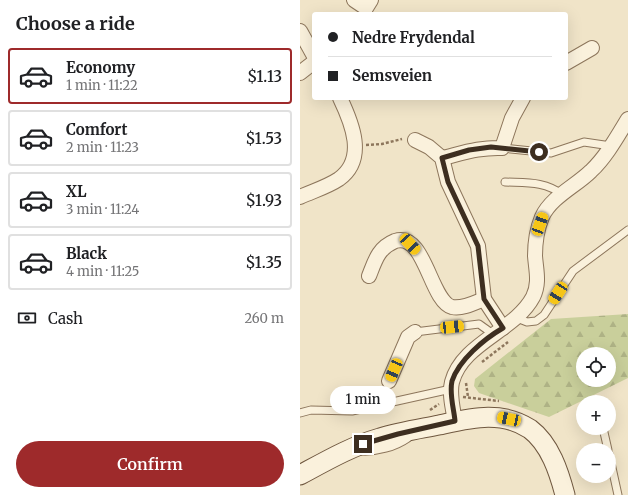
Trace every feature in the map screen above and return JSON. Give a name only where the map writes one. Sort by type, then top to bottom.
[{"type":"main road","points":[[300,475],[349,450],[379,438],[455,421],[485,416],[497,416],[509,419],[531,430],[547,448],[554,462],[565,495]]},
{"type":"street","points":[[354,0],[366,8],[371,0]]},
{"type":"street","points":[[300,31],[312,52]]},
{"type":"street","points":[[568,62],[592,48]]},
{"type":"street","points":[[300,73],[312,64]]},
{"type":"street","points":[[300,197],[340,178],[352,165],[356,148],[355,139],[341,100]]},
{"type":"street","points":[[442,158],[469,150],[491,147],[502,148],[512,118],[522,100]]},
{"type":"street","points":[[455,421],[451,389],[457,369],[470,354],[498,331],[517,318],[533,297],[538,280],[535,256],[537,232],[543,215],[562,195],[591,171],[628,119]]},
{"type":"street","points":[[415,140],[429,147],[442,158],[448,182],[478,246],[484,299],[498,331]]},
{"type":"street","points":[[369,276],[379,252],[388,244],[399,240],[410,244],[420,255],[443,302],[451,307],[462,307],[484,299]]},
{"type":"street","points":[[389,381],[408,337],[415,332]]},
{"type":"lane","points":[[502,148],[551,153],[584,142],[610,146]]},
{"type":"lane","points":[[505,182],[541,184],[553,187],[562,195]]},
{"type":"lane","points":[[517,318],[527,322],[536,321],[544,314],[573,271],[628,230]]},
{"type":"lane","points":[[415,332],[479,324],[498,331]]},
{"type":"lane","points":[[300,413],[311,410],[352,411],[451,389]]},
{"type":"lane","points":[[615,483],[618,495]]},
{"type":"path","points":[[364,144],[382,144],[402,139],[415,140]]},
{"type":"path","points":[[480,364],[511,340]]},
{"type":"path","points":[[466,381],[468,397]]},
{"type":"green space","points":[[628,314],[628,378],[616,384],[616,347],[576,347],[576,387],[610,387],[594,395],[576,395],[576,404],[549,417],[479,393],[474,386],[475,379],[551,319]]},
{"type":"route","points":[[363,444],[379,438],[455,421],[451,389],[457,369],[470,354],[493,334],[503,328],[484,299],[478,246],[448,182],[442,158],[469,150],[491,147],[539,152]]}]
